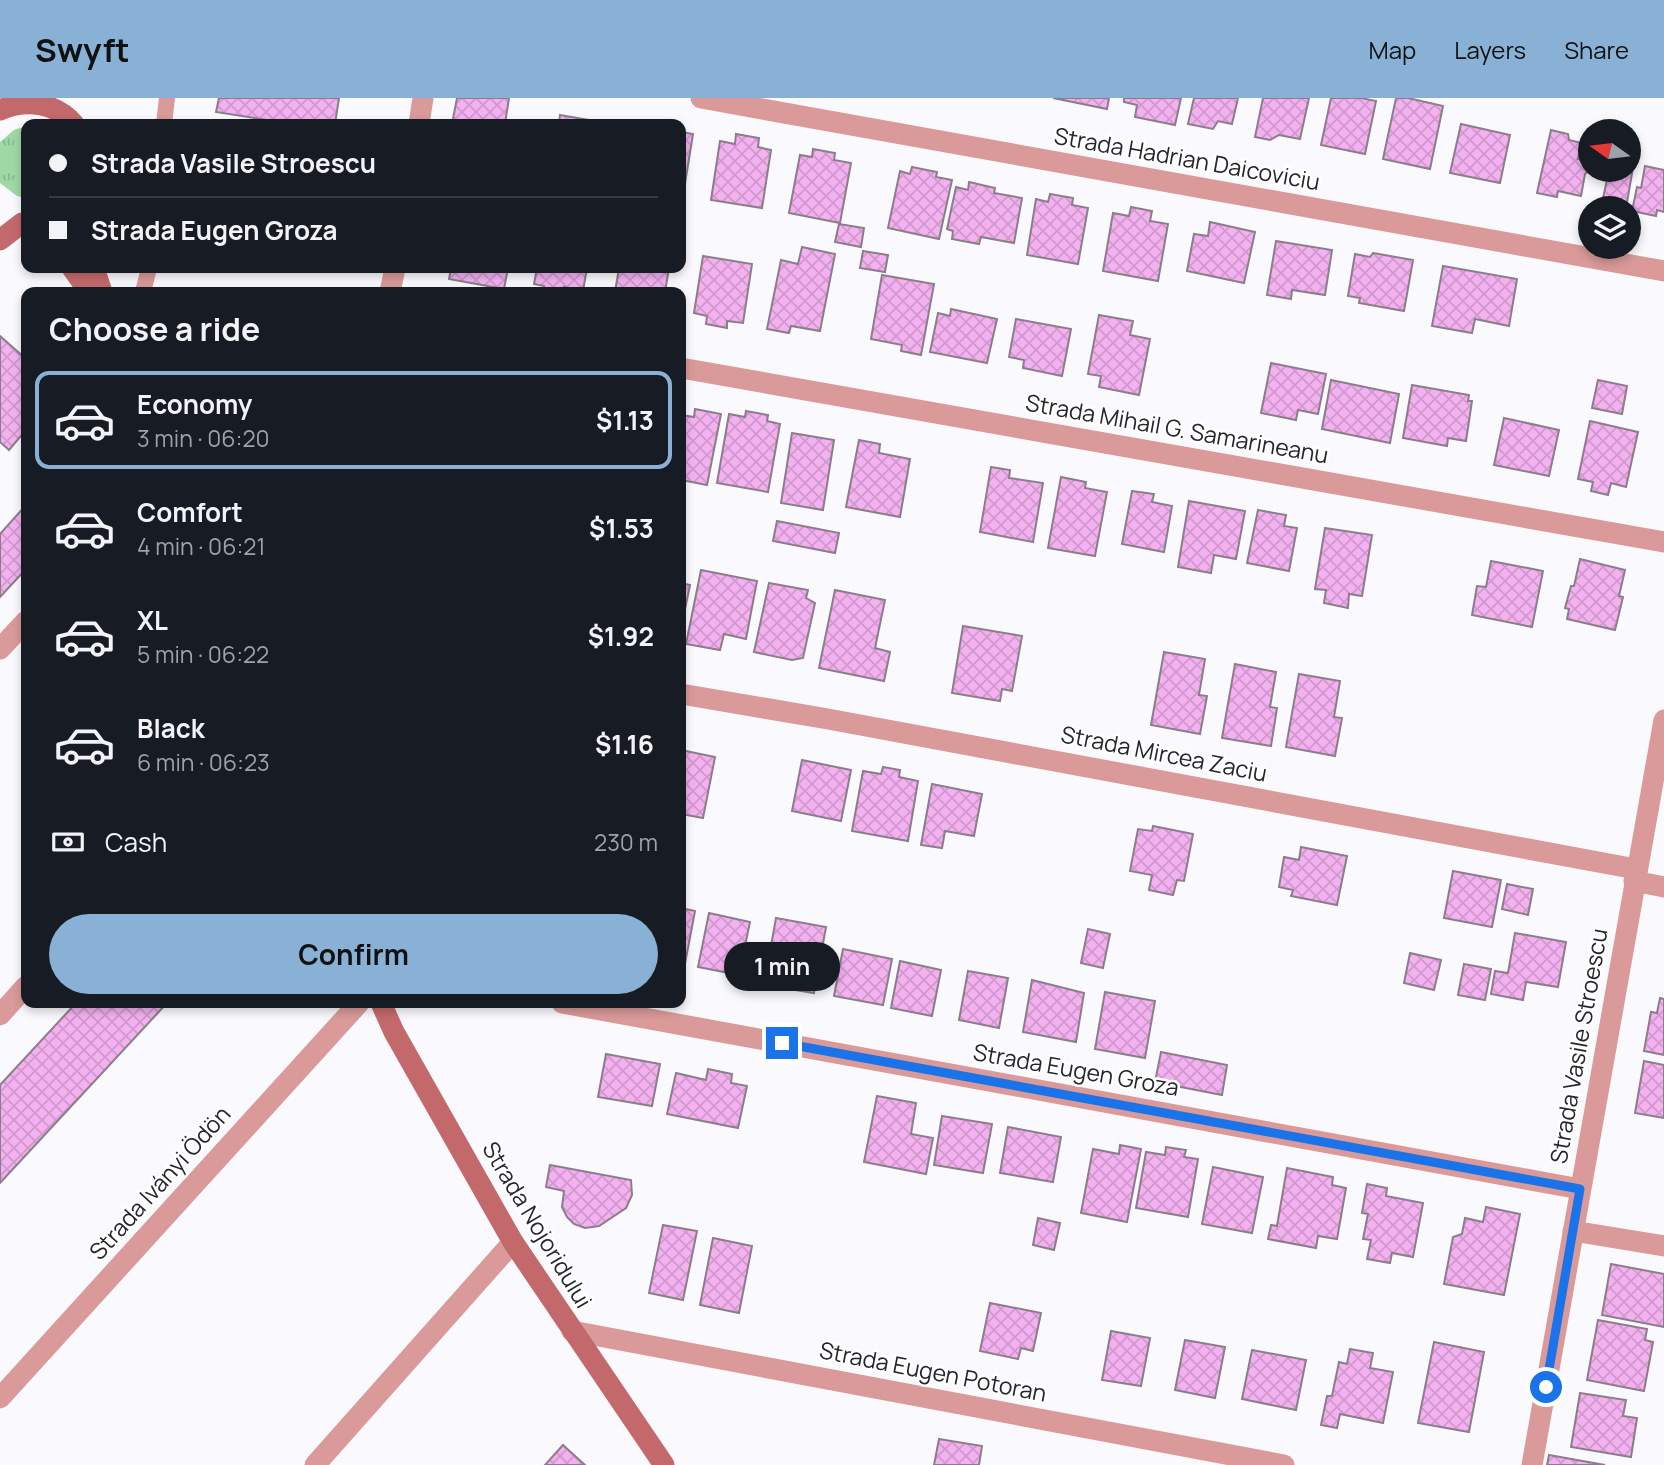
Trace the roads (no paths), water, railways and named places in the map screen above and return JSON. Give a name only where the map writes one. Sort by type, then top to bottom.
[{"type":"main road","points":[[7,104],[32,103],[51,107],[70,119]]},
{"type":"main road","points":[[0,215],[21,222]]},
{"type":"main road","points":[[0,240],[21,225]]},
{"type":"main road","name":"Strada Nojoridului","points":[[383,1008],[394,1032],[513,1242],[664,1465]]},
{"type":"street","points":[[420,119],[423,98]]},
{"type":"street","name":"Strada Hadrian Daicoviciu","points":[[701,98],[1664,271]]},
{"type":"street","name":"Strada Mihail G. Samarineanu","points":[[686,369],[1664,542]]},
{"type":"street","points":[[0,649],[21,626]]},
{"type":"street","name":"Strada Mircea Zaciu","points":[[686,695],[828,719],[1635,875],[1664,887]]},
{"type":"street","name":"Strada Vasile Stroescu","points":[[1532,1465],[1664,720]]},
{"type":"street","points":[[0,1015],[21,992]]},
{"type":"street","name":"Strada Iványi Ödön","points":[[0,1398],[354,1008]]},
{"type":"street","name":"Strada Eugen Groza","points":[[589,1008],[1580,1189]]},
{"type":"street","points":[[1573,1231],[1664,1246]]},
{"type":"street","points":[[315,1465],[513,1242]]},
{"type":"street","name":"Strada Eugen Potoran","points":[[572,1331],[1284,1465]]},
{"type":"lane","points":[[165,119],[167,98]]}]
